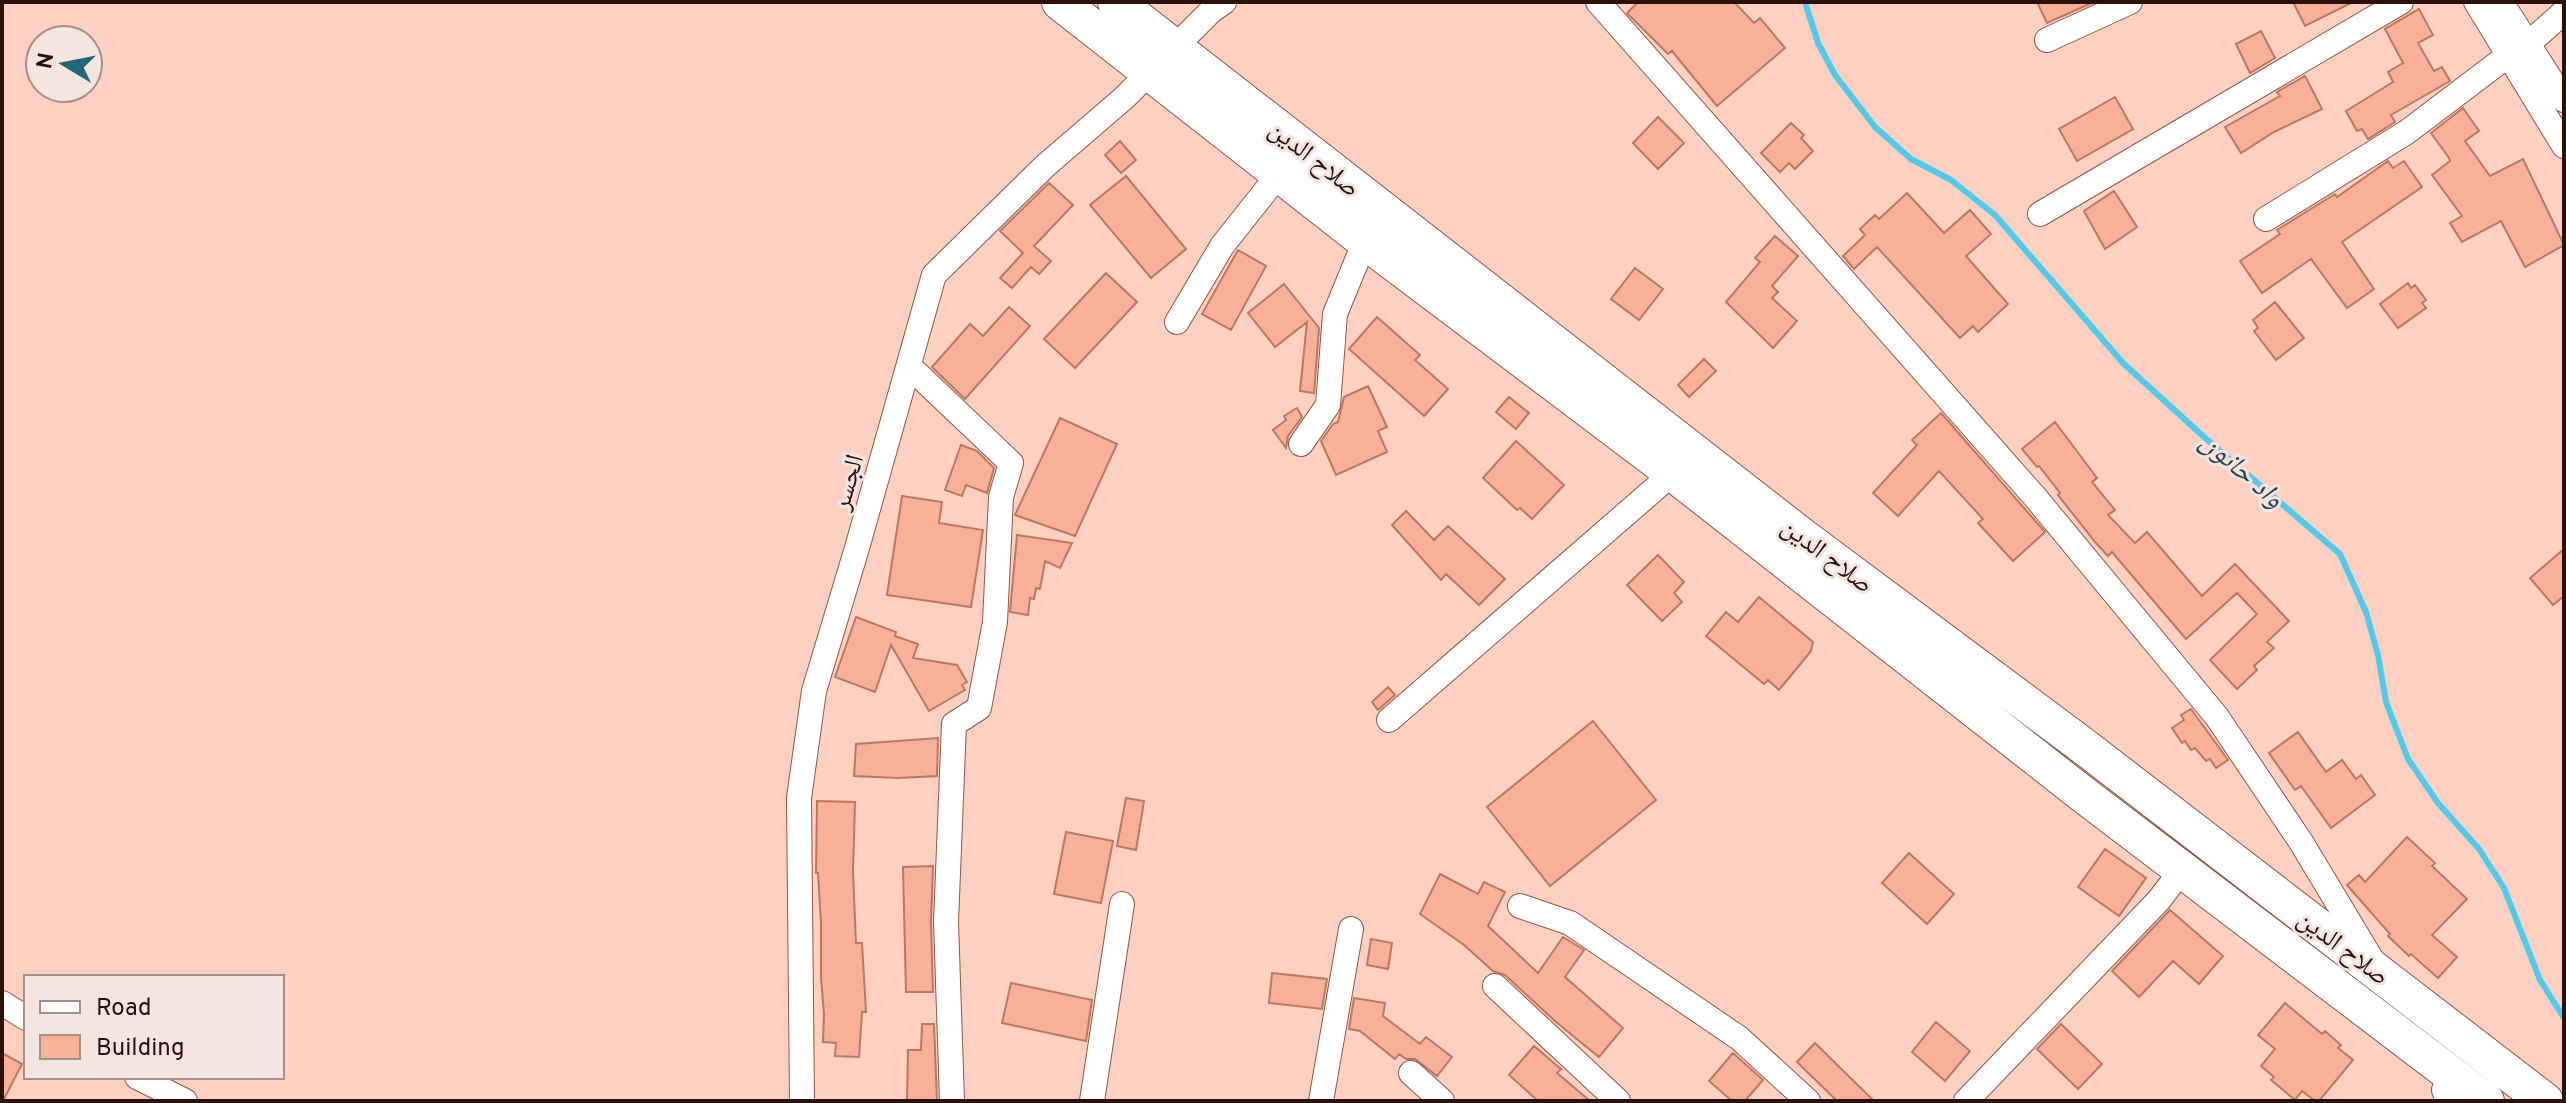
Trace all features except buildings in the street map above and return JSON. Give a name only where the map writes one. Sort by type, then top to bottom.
[{"type":"highway","name":"صلاح الدين","points":[[1060,2],[1365,241],[1673,473],[2182,870],[2450,1088],[2486,1101]]},
{"type":"highway","name":"صلاح الدين","points":[[1116,2],[1803,537],[2082,745],[2545,1101]]},
{"type":"street","name":"الجسر","points":[[802,1101],[799,798],[814,691],[934,275],[1045,166],[1124,98],[1211,11],[1224,2]]},
{"type":"street","points":[[1598,2],[2035,497],[2217,717],[2301,842],[2381,975]]},
{"type":"street","points":[[2047,40],[2130,2]]},
{"type":"street","points":[[2040,214],[2401,2]]},
{"type":"street","points":[[2476,2],[2564,100]]},
{"type":"street","points":[[2501,2],[2520,52],[2564,146]]},
{"type":"street","points":[[2266,219],[2407,132],[2502,60],[2520,52],[2564,12]]},
{"type":"street","points":[[1177,322],[1222,246],[1279,174]]},
{"type":"street","points":[[1301,444],[1328,405],[1335,314],[1365,241]]},
{"type":"street","points":[[909,366],[1011,463],[1001,497],[995,622],[979,708],[954,724],[946,922],[952,1101]]},
{"type":"street","points":[[1389,720],[1673,473]]},
{"type":"street","points":[[1966,1101],[2159,900],[2182,870]]},
{"type":"street","points":[[1092,1101],[1122,904]]},
{"type":"street","points":[[1520,906],[1570,923],[1596,940],[1739,1038],[1808,1101]]},
{"type":"street","points":[[1321,1101],[1351,929]]},
{"type":"street","points":[[1495,986],[1618,1101]]},
{"type":"street","points":[[2,1003],[24,1017]]},
{"type":"street","points":[[1411,1073],[1442,1101]]},
{"type":"street","points":[[131,1101],[139,1079]]},
{"type":"street","points":[[141,1079],[185,1101]]},
{"type":"waterway","name":"واد حانون","points":[[1805,2],[1818,43],[1835,75],[1875,127],[1911,159],[1951,180],[1995,215],[2123,363],[2340,554],[2366,612],[2386,702],[2408,759],[2438,803],[2479,849],[2504,888],[2540,980],[2564,1018]]}]
